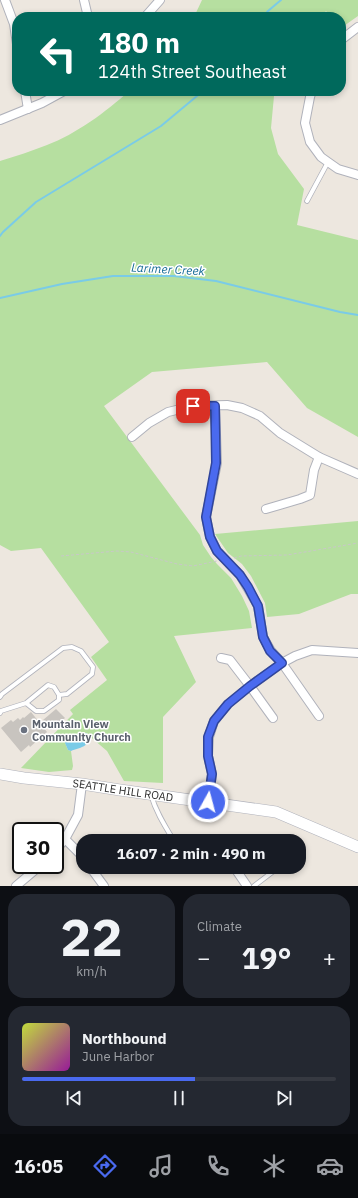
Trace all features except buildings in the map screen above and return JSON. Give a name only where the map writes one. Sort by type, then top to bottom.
[{"type":"main road","name":"SEATTLE HILL ROAD","points":[[0,774],[82,784],[276,812],[358,847]]},
{"type":"street","points":[[84,0],[87,12]]},
{"type":"street","points":[[149,12],[160,0]]},
{"type":"street","points":[[4,2],[12,20]]},
{"type":"street","points":[[346,36],[358,27]]},
{"type":"street","points":[[26,96],[28,109]]},
{"type":"street","points":[[0,120],[42,103],[55,96]]},
{"type":"street","points":[[311,96],[305,123],[310,142],[321,157],[328,162],[338,168],[358,174]]},
{"type":"street","points":[[132,437],[149,423],[168,412],[193,406],[227,405],[242,408],[260,416],[280,433],[319,457],[358,474]]},
{"type":"street","points":[[215,406],[216,463],[206,517],[210,537],[217,551],[240,575],[258,606],[263,637],[270,651],[282,663],[319,716]]},
{"type":"street","points":[[266,508],[310,495],[314,470],[319,457]]},
{"type":"street","points":[[208,802],[212,774],[208,756],[208,737],[214,721],[228,704],[282,663],[295,656],[312,650],[358,653]]},
{"type":"street","points":[[222,658],[230,660],[273,718]]},
{"type":"street","points":[[76,850],[65,839],[78,815],[82,784]]},
{"type":"street","points":[[18,885],[31,874]]},
{"type":"street","points":[[95,874],[104,886]]},
{"type":"street","points":[[239,874],[247,886]]},
{"type":"lane","points":[[306,201],[328,162]]},
{"type":"lane","points":[[0,697],[63,648],[72,647],[81,651],[89,660],[93,667],[92,674],[67,694],[59,695]]},
{"type":"lane","points":[[0,713],[1,711],[26,703],[48,685],[54,687],[59,695],[59,700],[44,711],[36,712],[26,703]]},
{"type":"lane","points":[[151,794],[158,814],[170,834]]},
{"type":"lane","points":[[254,886],[270,874]]},
{"type":"path","points":[[61,556],[117,551],[131,552],[177,564],[193,566],[241,556],[287,555],[358,543]]},
{"type":"green space","points":[[202,0],[358,0],[358,16],[346,24],[346,12],[196,12]]},
{"type":"green space","points":[[123,96],[274,96],[271,128],[278,154],[304,189],[297,225],[358,240],[358,437],[307,408],[267,362],[152,372],[104,406],[200,535],[203,545],[211,557],[231,578],[249,611],[252,628],[174,636],[196,682],[163,717],[163,783],[124,781],[107,751],[86,733],[67,738],[65,743],[68,750],[71,751],[73,766],[72,770],[49,772],[21,768],[73,714],[70,710],[107,680],[91,657],[109,642],[41,548],[11,551],[0,545],[0,161],[41,147],[69,135],[111,107]]},
{"type":"green space","points":[[358,521],[358,594],[351,594],[299,614],[267,617],[265,603],[251,576],[242,564],[228,553],[215,534]]},
{"type":"water","points":[[80,733],[86,733],[89,736],[89,740],[86,745],[71,751],[68,750],[65,743],[67,738]]},
{"type":"waterway","points":[[267,12],[281,0]]},
{"type":"waterway","points":[[0,236],[36,202],[161,126],[197,96]]},
{"type":"waterway","name":"Larimer Creek","points":[[0,298],[62,284],[113,276],[174,276],[216,281],[340,312],[358,315]]},
{"type":"place","name":"Mountain View Community Church","points":[[24,730]]},
{"type":"route","points":[[193,406],[215,406],[216,463],[206,517],[210,537],[217,551],[240,575],[248,587],[258,606],[263,637],[270,651],[282,663],[228,704],[214,721],[208,737],[208,756],[212,774],[208,802]]}]
